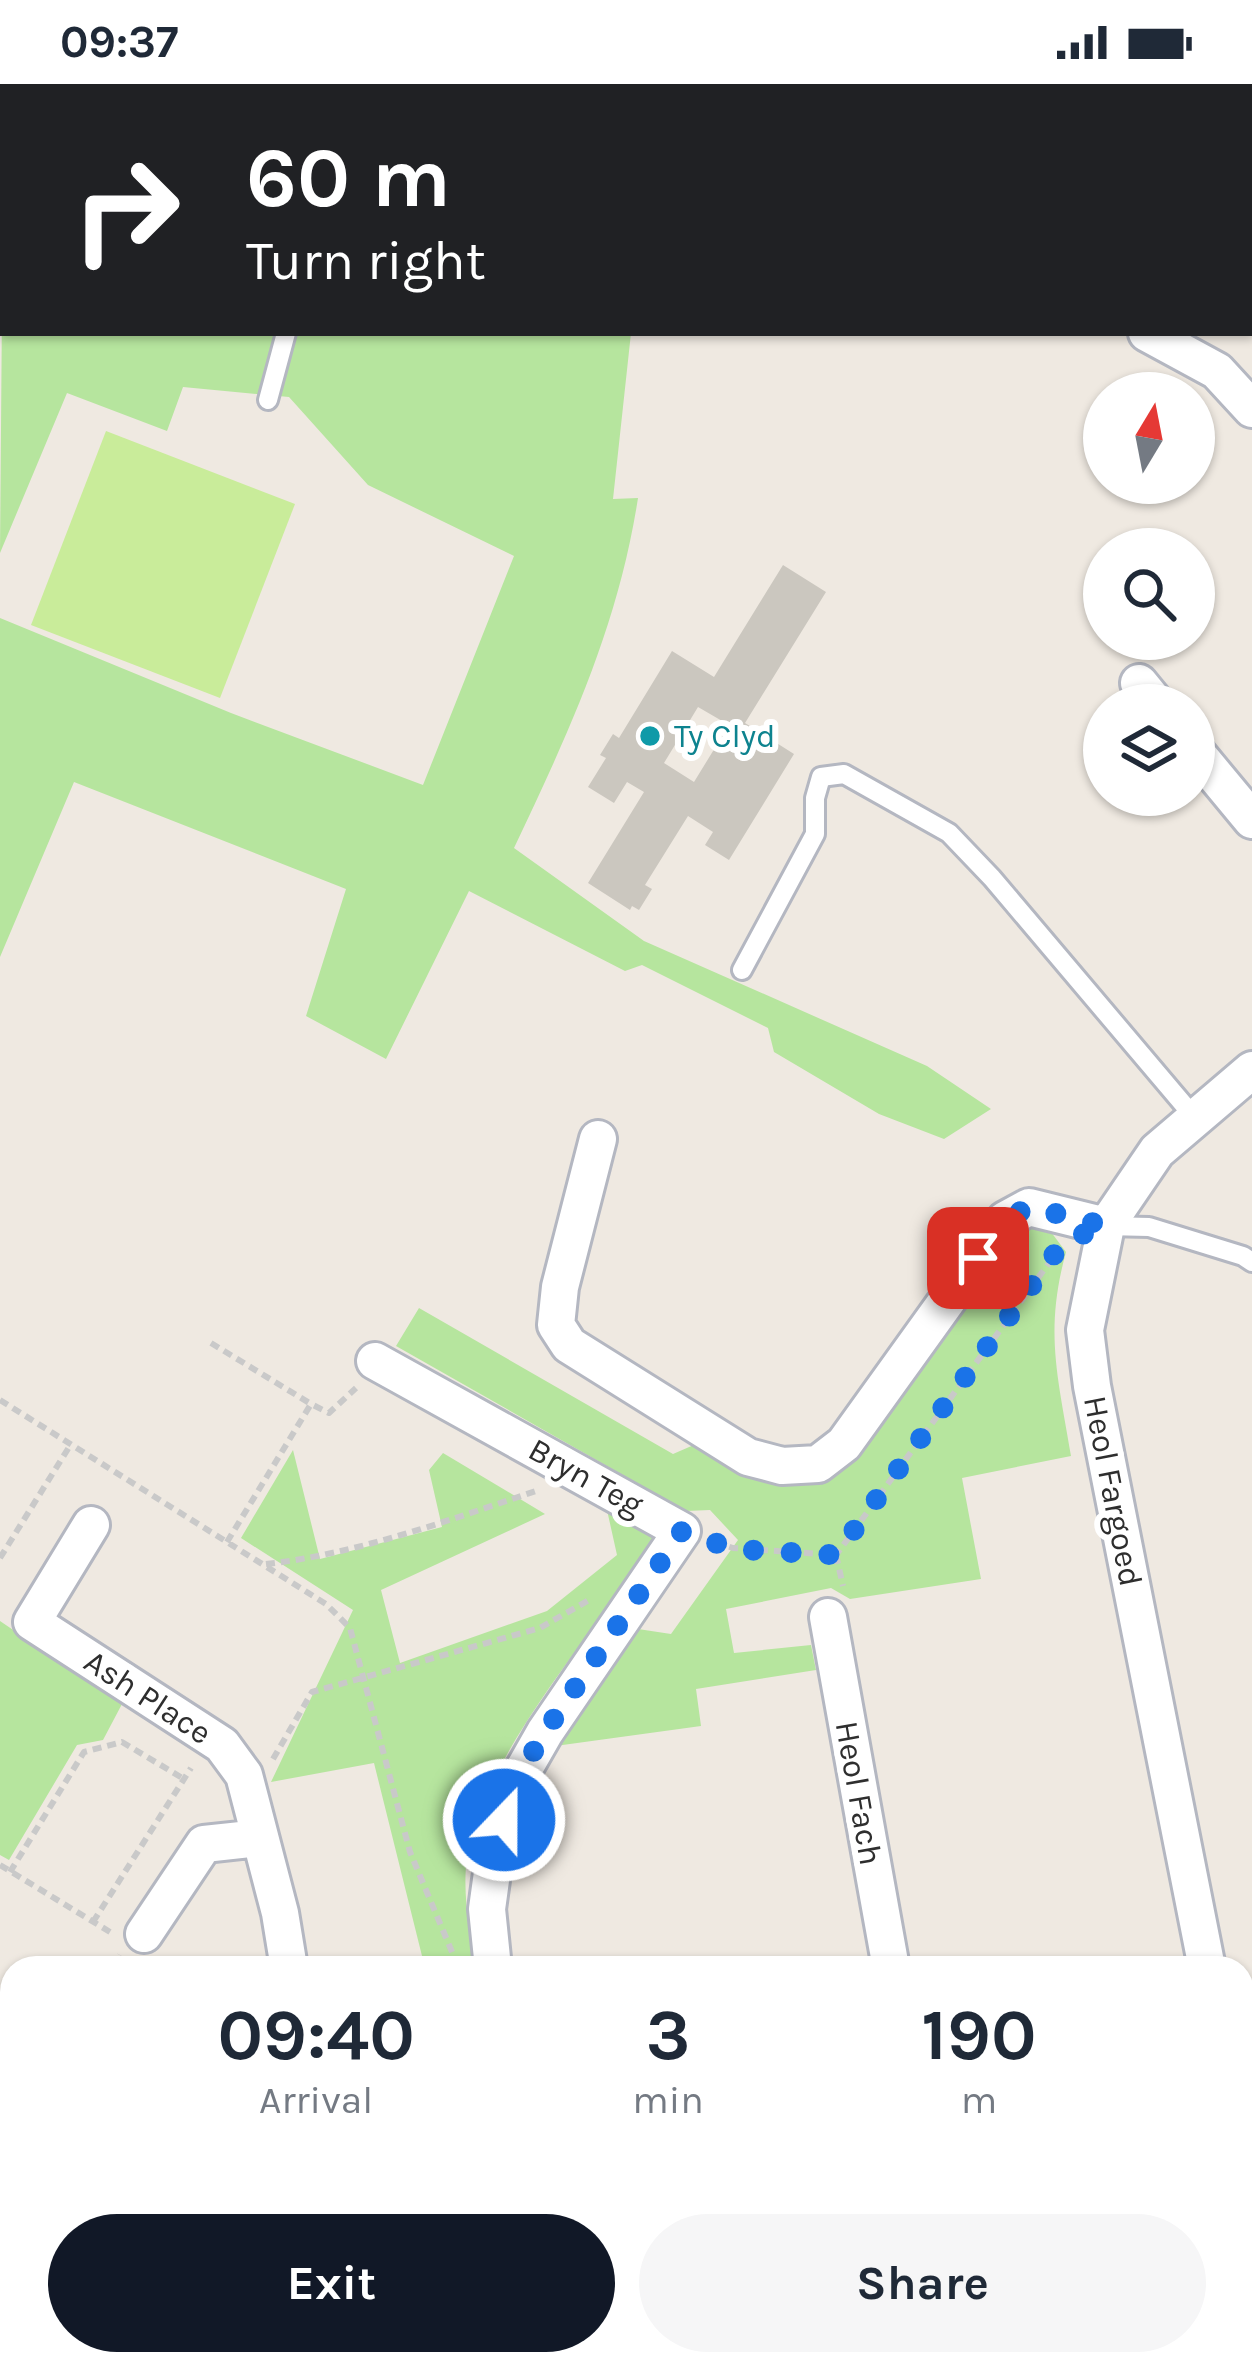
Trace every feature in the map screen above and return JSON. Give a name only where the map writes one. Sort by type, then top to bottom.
[{"type":"street","points":[[1153,336],[1217,371],[1252,409]]},
{"type":"street","points":[[1215,775],[1252,820]]},
{"type":"street","name":"Heol Fargoed","points":[[1205,1956],[1092,1386],[1085,1330],[1106,1226],[1157,1150],[1252,1070]]},
{"type":"street","points":[[598,1139],[560,1287],[556,1325],[569,1345],[728,1445],[748,1457],[782,1466],[818,1464],[844,1444],[1005,1220],[1029,1207],[1106,1226]]},
{"type":"street","name":"Bryn Teg","points":[[375,1361],[682,1531],[512,1788],[495,1851],[487,1909],[492,1956]]},
{"type":"street","name":"Ash Place","points":[[92,1525],[32,1622],[223,1745],[244,1775],[287,1956]]},
{"type":"street","name":"Heol Fach","points":[[828,1617],[889,1956]]},
{"type":"street","points":[[135,1938],[204,1844],[260,1838]]},
{"type":"lane","points":[[268,400],[285,336]]},
{"type":"lane","points":[[742,970],[815,834],[815,798],[821,777],[844,774],[949,833],[1195,1118]]},
{"type":"lane","points":[[1106,1226],[1149,1227],[1252,1262]]},
{"type":"path","points":[[682,1531],[733,1549],[836,1555],[1064,1241],[1106,1226]]},
{"type":"path","points":[[212,1343],[328,1413],[351,1394],[375,1361]]},
{"type":"path","points":[[0,1400],[326,1604],[350,1628],[410,1852],[454,1956]]},
{"type":"path","points":[[226,1542],[311,1404]]},
{"type":"path","points":[[0,1558],[71,1444]]},
{"type":"path","points":[[262,1564],[298,1560],[455,1518],[584,1475]]},
{"type":"path","points":[[244,1775],[271,1762],[312,1692],[540,1628],[629,1578],[651,1576]]},
{"type":"path","points":[[93,1922],[211,1738]]},
{"type":"path","points":[[10,1872],[84,1752],[122,1742],[184,1779]]},
{"type":"path","points":[[0,1865],[93,1922],[135,1938]]},
{"type":"green space","points":[[2,336],[631,336],[613,499],[638,498],[629,545],[589,678],[514,848],[644,941],[927,1066],[991,1109],[944,1139],[879,1114],[774,1052],[768,1028],[642,965],[625,971],[469,891],[386,1059],[306,1016],[346,889],[74,782],[0,957],[0,618],[423,785],[514,556],[368,485],[289,397],[183,387],[167,431],[67,393],[0,553]]},
{"type":"green space","points":[[106,431],[295,504],[220,698],[31,625]]},
{"type":"green space","points":[[1009,1226],[1048,1228],[1066,1252],[1054,1331],[1071,1456],[962,1478],[981,1579],[850,1599],[831,1588],[726,1609],[734,1653],[811,1645],[816,1670],[696,1689],[701,1726],[548,1747],[624,1635],[638,1629],[671,1634],[738,1540],[710,1510],[686,1511],[396,1346],[419,1308],[673,1454],[703,1441],[752,1474],[795,1484],[839,1459]]},
{"type":"green space","points":[[293,1450],[320,1559],[442,1527],[429,1470],[443,1453],[545,1514],[381,1590],[400,1663],[547,1611],[617,1555],[605,1501],[656,1529],[654,1545],[518,1736],[477,1818],[465,1885],[473,1956],[422,1956],[374,1763],[271,1782],[353,1610],[241,1538]]},
{"type":"green space","points":[[0,1621],[122,1704],[103,1740],[77,1745],[9,1860],[0,1855]]},
{"type":"building","name":"Ty Clyd","points":[[783,565],[826,592],[745,723],[794,754],[729,860],[705,845],[713,832],[688,816],[645,885],[652,889],[639,910],[632,906],[630,910],[588,883],[644,792],[627,782],[614,803],[588,787],[606,758],[600,755],[613,734],[619,738],[672,651],[714,677]],"holes":[[[698,707],[729,725],[694,782],[664,763]]]},
{"type":"place","name":"Ty Clyd","points":[[650,736]]},
{"type":"route","points":[[504,1820],[512,1788],[545,1732],[682,1531],[733,1549],[836,1555],[1064,1241],[1106,1226],[1029,1207],[1005,1220],[978,1258]]}]
